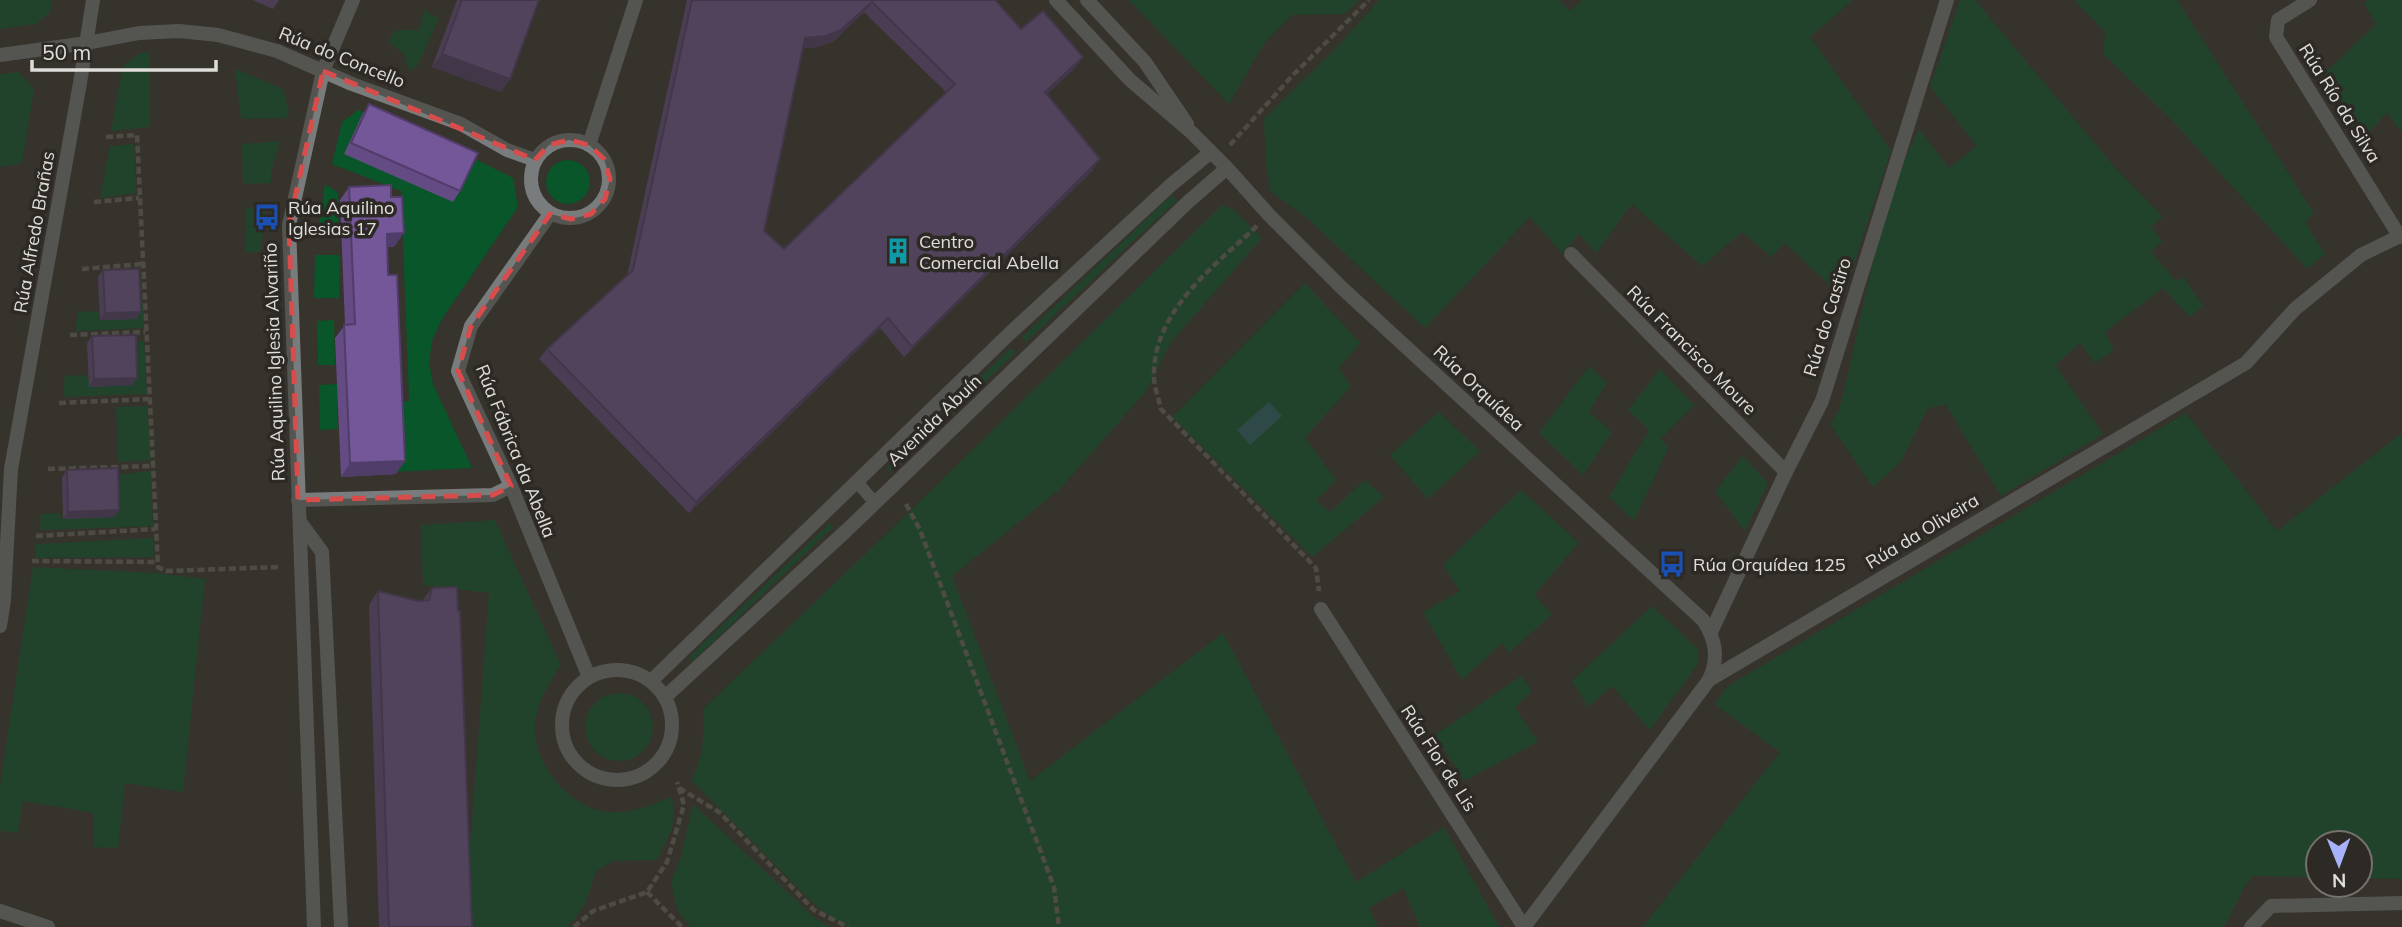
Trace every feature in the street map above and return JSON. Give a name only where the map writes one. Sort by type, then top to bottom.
[{"type":"street","name":"Rúa Alfredo Brañas","points":[[0,626],[11,469],[93,0]]},
{"type":"street","name":"Rúa Aquilino Iglesia Alvariño","points":[[313,927],[289,225],[323,71],[353,0]]},
{"type":"street","points":[[590,145],[636,0]]},
{"type":"street","name":"Rúa Orquídea","points":[[1056,0],[1130,80],[1219,159],[1269,215],[1343,289],[1703,620],[1711,632]]},
{"type":"street","name":"Rúa Orquídea","points":[[1087,0],[1145,62],[1191,132]]},
{"type":"street","name":"Rúa do Castiro","points":[[1711,632],[1822,401],[1947,0]]},
{"type":"street","name":"Rúa Río da Silva","points":[[2310,0],[2278,20],[2276,37],[2401,236]]},
{"type":"street","name":"Rúa do Concello","points":[[0,55],[139,33],[218,35],[268,48],[461,124],[507,150],[535,160]]},
{"type":"street","points":[[569,140],[590,145],[604,159],[610,179],[605,199],[591,214],[571,219],[551,214],[536,200],[530,180],[535,160],[549,145],[569,140]]},
{"type":"street","name":"Avenida Abuín","points":[[651,681],[1008,335],[1172,184],[1219,159]]},
{"type":"street","name":"Avenida Abuín","points":[[665,697],[875,503],[1178,212],[1219,159]]},
{"type":"street","name":"Rúa Fábrica da Abella","points":[[551,214],[471,326],[458,371],[511,486],[589,677]]},
{"type":"street","name":"Rúa da Oliveira","points":[[1524,927],[1709,680],[2246,363],[2295,309],[2361,255],[2401,236]]},
{"type":"street","name":"Rúa Francisco Moure","points":[[1571,254],[1786,472]]},
{"type":"street","name":"Rúa Alfredo Brañas","points":[[0,502],[11,469]]},
{"type":"street","points":[[299,500],[493,495],[511,486]]},
{"type":"street","points":[[300,522],[322,552],[341,927]]},
{"type":"street","name":"Rúa Flor de Lis","points":[[1321,609],[1524,927]]},
{"type":"street","points":[[1709,680],[1715,662],[1711,632]]},
{"type":"street","points":[[610,670],[631,672],[651,681],[665,697],[673,724],[666,752],[646,773],[618,781],[590,773],[569,754],[562,726],[569,698],[589,677],[610,670]]},
{"type":"street","points":[[2251,927],[2271,906],[2402,903]]},
{"type":"street","points":[[0,911],[48,927]]},
{"type":"lane","points":[[857,482],[875,503]]},
{"type":"path","points":[[1219,159],[1293,75],[1369,0]]},
{"type":"path","points":[[106,137],[137,135],[158,567],[166,571],[279,567]]},
{"type":"path","points":[[94,202],[139,198]]},
{"type":"path","points":[[1269,215],[1191,288],[1160,335],[1153,378],[1161,409],[1317,568],[1321,609]]},
{"type":"path","points":[[82,269],[142,264]]},
{"type":"path","points":[[71,335],[145,332]]},
{"type":"path","points":[[59,403],[149,399]]},
{"type":"path","points":[[48,469],[153,466]]},
{"type":"path","points":[[906,504],[920,530],[1054,887],[1059,927]]},
{"type":"path","points":[[36,536],[155,529]]},
{"type":"path","points":[[32,561],[158,562]]},
{"type":"path","points":[[574,927],[593,911],[647,892],[667,862],[684,805],[678,785],[719,813],[814,910],[848,927]]},
{"type":"path","points":[[647,892],[682,927]]},
{"type":"highlighted area","points":[[323,71],[535,160],[549,145],[569,140],[589,145],[604,159],[610,179],[605,199],[591,214],[571,219],[550,214],[471,326],[458,371],[511,486],[493,495],[298,500],[289,225]]},
{"type":"green space","points":[[0,0],[52,0],[50,12],[36,24],[0,29]]},
{"type":"green space","points":[[1129,0],[1359,0],[1345,14],[1292,15],[1265,42],[1229,104]]},
{"type":"green space","points":[[1379,0],[1559,0],[1570,11],[1582,0],[1853,0],[1810,37],[1891,150],[1853,267],[1839,294],[1785,243],[1771,257],[1742,232],[1702,266],[1632,204],[1596,253],[1579,234],[1562,253],[1530,217],[1425,328],[1306,217],[1270,191],[1266,163],[1264,119],[1339,45]]},
{"type":"green space","points":[[1960,0],[1975,0],[2117,170],[2163,217],[2151,226],[2162,242],[2151,252],[2176,281],[2183,277],[2203,306],[2190,317],[2163,288],[2105,332],[2114,350],[2095,363],[2080,343],[2055,365],[2103,434],[2001,496],[1946,405],[1928,408],[1900,463],[1873,487],[1830,424],[1839,410],[1891,197],[1919,129],[1949,168],[1977,146],[1930,87]]},
{"type":"green space","points":[[2074,0],[2177,0],[2314,213],[2305,222],[2325,254],[2307,269],[2170,118],[2103,54],[2105,32]]},
{"type":"green space","points":[[2368,0],[2402,0],[2402,132],[2387,113],[2362,139],[2339,113],[2322,76],[2376,24],[2364,3]]},
{"type":"green space","points":[[424,10],[439,19],[418,65],[409,71],[404,54],[390,43],[390,38],[398,30],[416,31],[420,28]]},
{"type":"green space","points":[[150,52],[149,127],[111,131],[123,65],[140,53]]},
{"type":"green space","points":[[235,69],[283,89],[289,112],[286,118],[241,119]]},
{"type":"green space","points":[[19,72],[34,89],[22,163],[0,167],[0,74]]},
{"type":"green space","points":[[358,110],[455,149],[513,178],[518,207],[442,319],[432,341],[429,362],[433,384],[472,468],[391,472],[388,403],[409,401],[401,191],[332,164],[342,122]]},
{"type":"green space","points":[[280,141],[271,172],[271,183],[243,184],[242,144]]},
{"type":"green space","points":[[134,144],[136,193],[100,198],[110,146]]},
{"type":"green space","points":[[568,160],[583,167],[590,182],[583,197],[568,204],[553,197],[546,182],[553,167]]},
{"type":"green space","points":[[325,184],[338,193],[339,232],[318,233]]},
{"type":"green space","points":[[1172,195],[1177,200],[1026,342],[1022,337]]},
{"type":"green space","points":[[1222,205],[1233,209],[1262,238],[1171,342],[1146,391],[1060,489],[952,576],[1030,781],[1223,633],[1356,882],[1444,827],[1499,927],[1420,927],[1403,888],[1369,908],[1378,927],[847,927],[817,907],[691,780],[702,746],[703,709],[903,518]]},
{"type":"green space","points":[[267,207],[260,252],[246,252],[245,208]]},
{"type":"green space","points":[[315,255],[340,255],[339,298],[314,298]]},
{"type":"green space","points":[[134,276],[141,276],[144,328],[75,331],[78,311],[99,312]]},
{"type":"green space","points":[[1305,283],[1360,343],[1339,368],[1351,386],[1305,438],[1336,480],[1316,501],[1330,512],[1365,480],[1384,497],[1312,557],[1172,417]]},
{"type":"green space","points":[[334,320],[335,365],[318,365],[317,321]]},
{"type":"green space","points":[[144,341],[147,394],[63,397],[65,376],[83,375],[89,378],[131,342]]},
{"type":"green space","points":[[1011,348],[1015,353],[890,472],[886,468]]},
{"type":"green space","points":[[1589,366],[1607,383],[1589,412],[1612,432],[1583,475],[1539,433]]},
{"type":"green space","points":[[1660,369],[1694,405],[1661,439],[1668,448],[1634,521],[1609,497],[1649,430],[1628,410]]},
{"type":"green space","points":[[337,384],[338,429],[320,430],[319,385]]},
{"type":"green space","points":[[147,406],[151,460],[118,462],[116,407]]},
{"type":"green space","points":[[1439,412],[1480,451],[1428,499],[1390,455]]},
{"type":"green space","points":[[2186,413],[2277,531],[2402,433],[2402,879],[2374,878],[2374,829],[2304,829],[2304,877],[2253,876],[2224,927],[1643,927],[1780,752],[1714,704],[1728,686]]},
{"type":"green space","points":[[1743,456],[1768,483],[1745,531],[1715,491]]},
{"type":"green space","points":[[151,471],[153,526],[40,530],[41,514],[59,513],[63,519],[113,475]]},
{"type":"green space","points":[[1521,490],[1579,543],[1534,595],[1552,614],[1509,653],[1502,643],[1462,680],[1423,612],[1460,591],[1443,565]]},
{"type":"green space","points":[[495,520],[561,665],[541,700],[535,729],[537,746],[552,777],[577,800],[608,812],[632,810],[671,797],[673,805],[671,829],[657,860],[613,861],[596,871],[585,905],[568,927],[464,927],[489,593],[423,585],[421,525]]},
{"type":"green space","points":[[830,523],[833,527],[693,661],[689,657]]},
{"type":"green space","points":[[153,538],[153,557],[35,558],[36,544]]},
{"type":"green space","points":[[33,567],[156,573],[205,579],[183,792],[125,783],[118,848],[93,847],[94,813],[23,801],[18,833],[0,831],[0,786]]},
{"type":"green space","points":[[1652,606],[1698,649],[1697,665],[1650,730],[1612,686],[1588,707],[1572,681]]},
{"type":"green space","points":[[1521,676],[1532,691],[1515,708],[1538,742],[1464,781],[1435,735]]},
{"type":"green space","points":[[619,693],[632,696],[643,703],[650,714],[653,727],[650,740],[643,751],[632,758],[619,761],[606,758],[595,751],[588,740],[585,727],[588,714],[595,703],[606,696]]},
{"type":"green space","points":[[693,804],[816,919],[831,927],[690,927],[677,909],[671,882],[681,856]]},
{"type":"water","points":[[1269,402],[1282,416],[1250,445],[1237,430]]},
{"type":"building","points":[[462,0],[539,0],[510,79],[442,54]]},
{"type":"building","name":"Centro Comercial Abella","points":[[692,0],[995,0],[1021,29],[1043,11],[1083,57],[1045,92],[1100,159],[912,347],[888,318],[696,502],[547,349],[633,270]],"holes":[[[872,2],[955,84],[784,249],[764,231],[805,38],[826,36],[841,30]]]},
{"type":"building","points":[[369,104],[478,153],[460,191],[351,143]]},
{"type":"building","points":[[391,185],[391,197],[402,197],[404,233],[387,234],[388,275],[397,275],[405,461],[350,463],[344,325],[355,324],[349,187]]},
{"type":"building","points":[[139,269],[141,312],[105,313],[103,270]]},
{"type":"building","points":[[136,335],[137,378],[94,379],[92,336]]},
{"type":"building","points":[[118,468],[119,510],[68,512],[67,470]]},
{"type":"building","points":[[457,587],[472,927],[389,927],[378,591],[418,601],[429,600],[432,588]]},
{"type":"place","name":"Rúa Aquilino Iglesias 17","points":[[267,217]]},
{"type":"place","name":"Centro Comercial Abella","points":[[898,251]]},
{"type":"place","name":"Rúa Orquídea 125","points":[[1672,564]]}]
